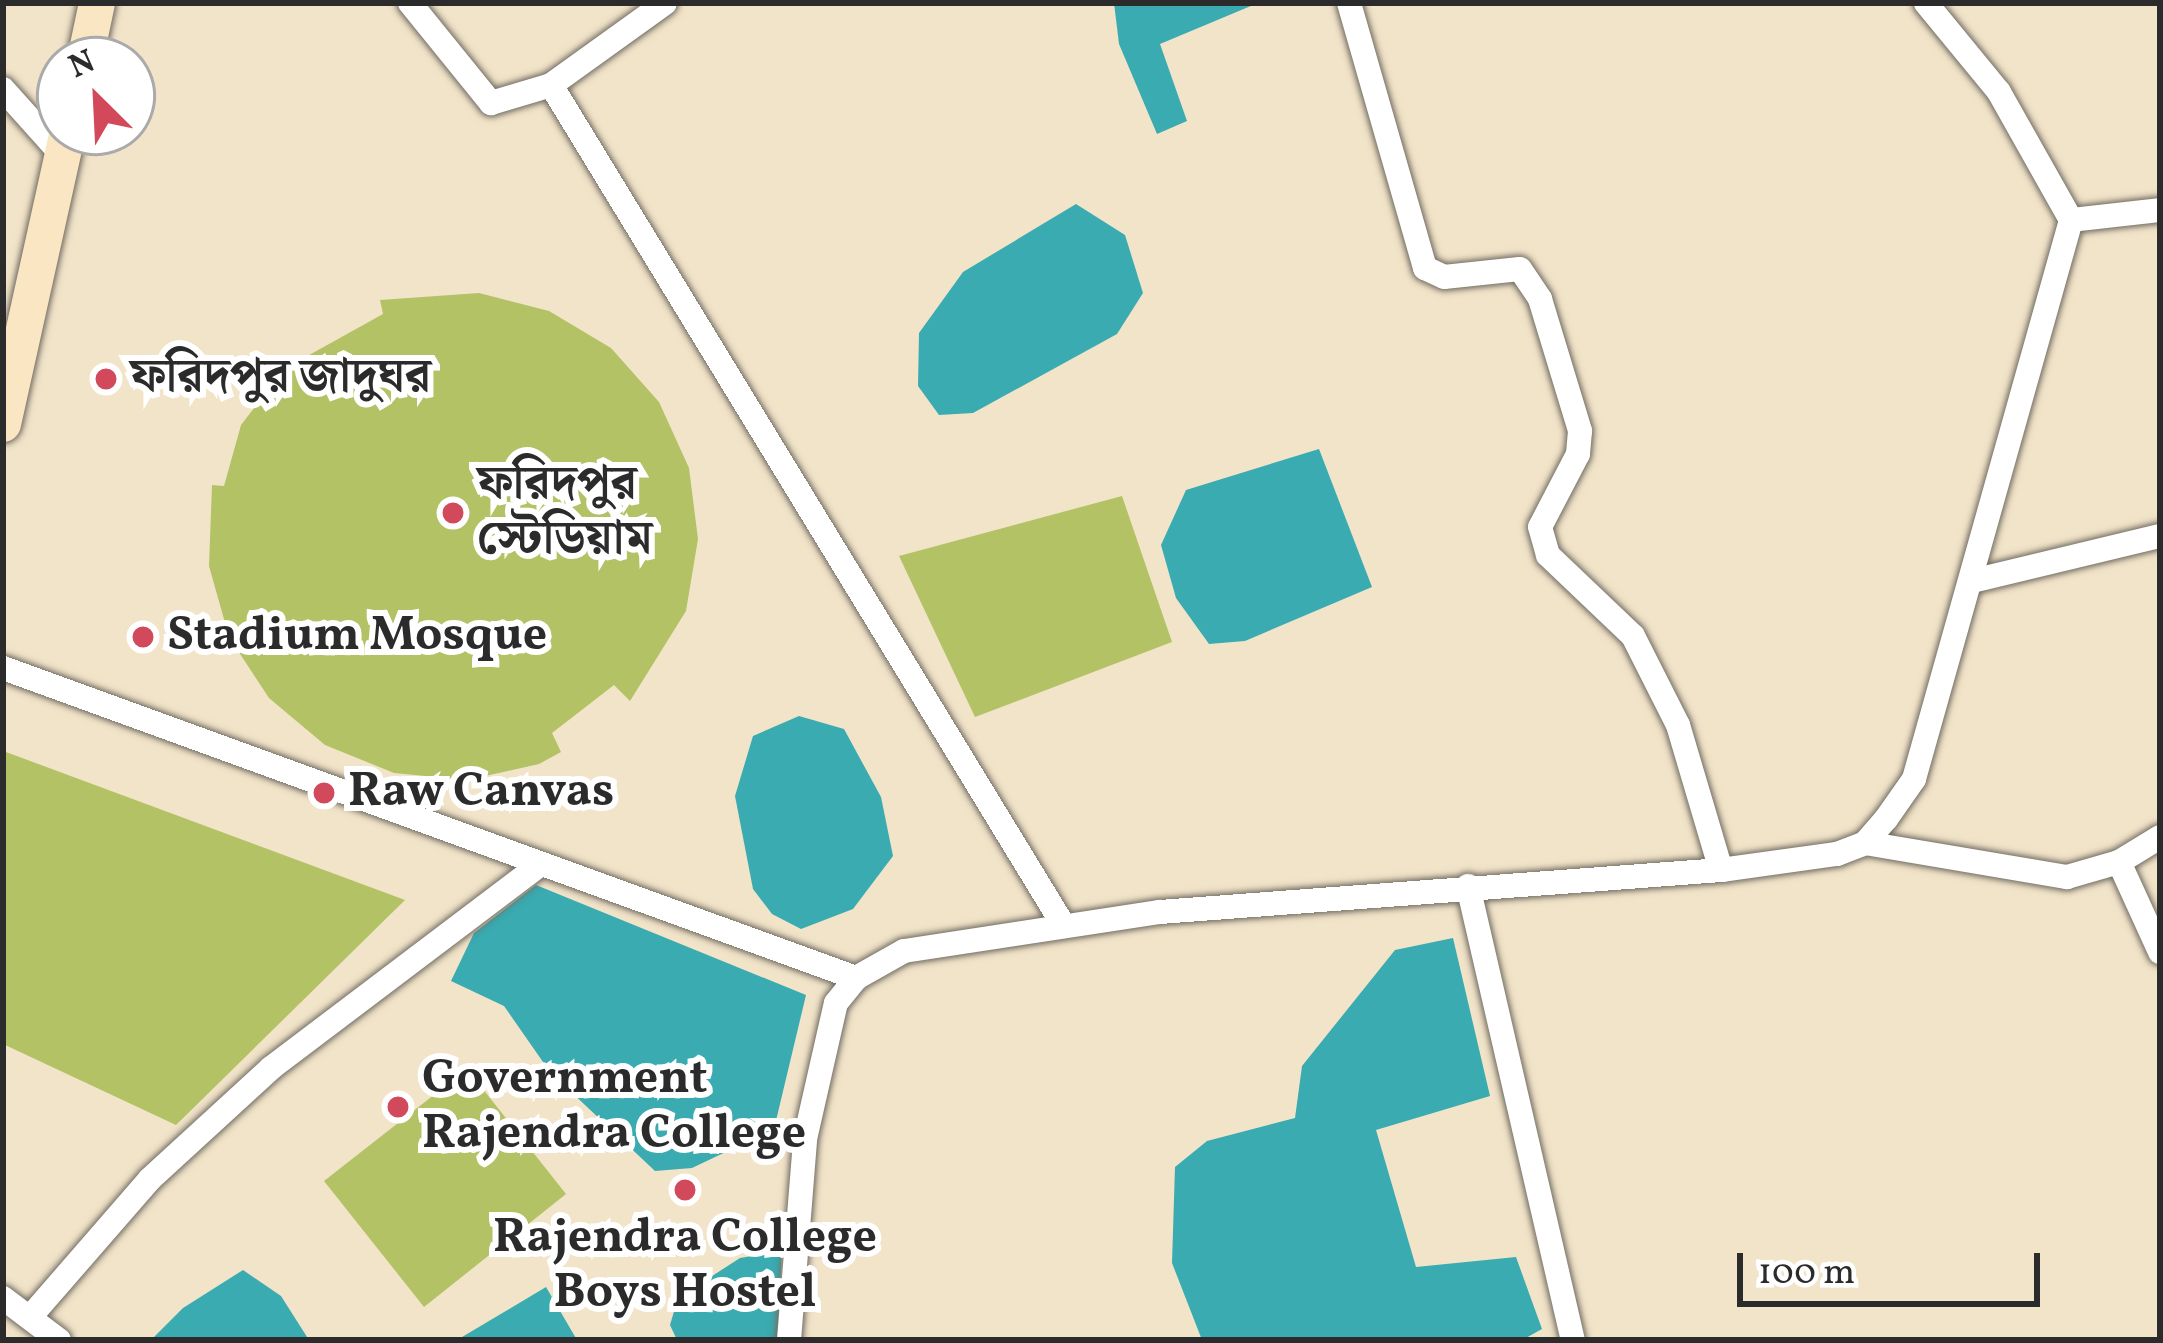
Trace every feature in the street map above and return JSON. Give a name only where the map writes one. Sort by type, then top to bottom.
[{"type":"street","points":[[90,36],[98,3]]},
{"type":"street","points":[[410,3],[491,103],[551,85],[665,3]]},
{"type":"street","points":[[1348,3],[1425,268],[1444,277],[1520,269],[1540,299],[1580,431],[1578,454],[1540,527],[1548,555],[1633,635],[1678,725],[1721,870]]},
{"type":"street","points":[[1865,843],[1914,779],[2071,220],[1999,92],[1926,3]]},
{"type":"street","points":[[551,85],[1064,926]]},
{"type":"street","points":[[3,88],[36,118]]},
{"type":"street","points":[[3,424],[62,156]]},
{"type":"street","points":[[2071,220],[2160,210]]},
{"type":"street","points":[[1972,581],[2160,536]]},
{"type":"street","points":[[3,668],[537,867],[856,978]]},
{"type":"street","points":[[789,1340],[805,1138],[836,1003],[856,978],[904,951],[1064,926],[1468,886],[1721,870],[1865,843],[2067,877],[2120,862],[2160,837]]},
{"type":"street","points":[[2120,862],[2160,952]]},
{"type":"street","points":[[31,1316],[150,1179],[271,1068],[537,867]]},
{"type":"street","points":[[1468,886],[1573,1340]]},
{"type":"street","points":[[3,1298],[58,1340]]},
{"type":"green space","name":"ফরিদপুর স্টেডিয়াম","points":[[479,293],[549,311],[611,348],[659,402],[689,468],[698,539],[686,611],[630,701],[614,685],[552,733],[561,752],[539,764],[467,780],[394,773],[325,745],[269,698],[229,637],[209,566],[212,485],[224,486],[241,425],[284,369],[383,314],[380,300]]},
{"type":"green space","points":[[1122,496],[1172,642],[975,717],[899,556]]},
{"type":"green space","points":[[6,752],[405,900],[176,1125],[3,1044]]},
{"type":"green space","points":[[467,1069],[566,1194],[424,1307],[324,1181]]},
{"type":"water","points":[[1114,3],[1258,3],[1160,44],[1187,121],[1157,134],[1119,44]]},
{"type":"water","points":[[1076,204],[1125,235],[1143,293],[1117,334],[973,413],[939,415],[918,386],[919,333],[963,272]]},
{"type":"water","points":[[1319,449],[1372,587],[1245,641],[1209,644],[1176,598],[1161,545],[1186,490]]},
{"type":"water","points":[[799,716],[844,729],[881,797],[893,856],[853,909],[801,929],[772,914],[753,889],[735,796],[753,736]]},
{"type":"water","points":[[536,885],[806,995],[774,1129],[692,1168],[655,1171],[550,1072],[504,1006],[451,981],[474,933]]},
{"type":"water","points":[[1453,938],[1490,1096],[1376,1130],[1416,1267],[1516,1257],[1542,1329],[1522,1340],[1202,1340],[1172,1263],[1175,1167],[1207,1141],[1295,1118],[1302,1066],[1395,950]]},
{"type":"water","points":[[782,1251],[777,1340],[677,1340],[670,1325],[678,1298],[740,1258]]},
{"type":"water","points":[[243,1270],[281,1296],[309,1340],[151,1340],[183,1308]]},
{"type":"water","points":[[546,1287],[577,1340],[457,1340]]},
{"type":"place","name":"ফরিদপুর জাদুঘর","points":[[106,379]]},
{"type":"place","name":"ফরিদপুর স্টেডিয়াম","points":[[453,513]]},
{"type":"place","name":"Stadium Mosque","points":[[143,637]]},
{"type":"place","name":"Raw Canvas","points":[[324,793]]},
{"type":"place","name":"Government Rajendra College","points":[[398,1107]]},
{"type":"place","name":"Rajendra College Boys Hostel","points":[[685,1190]]}]
